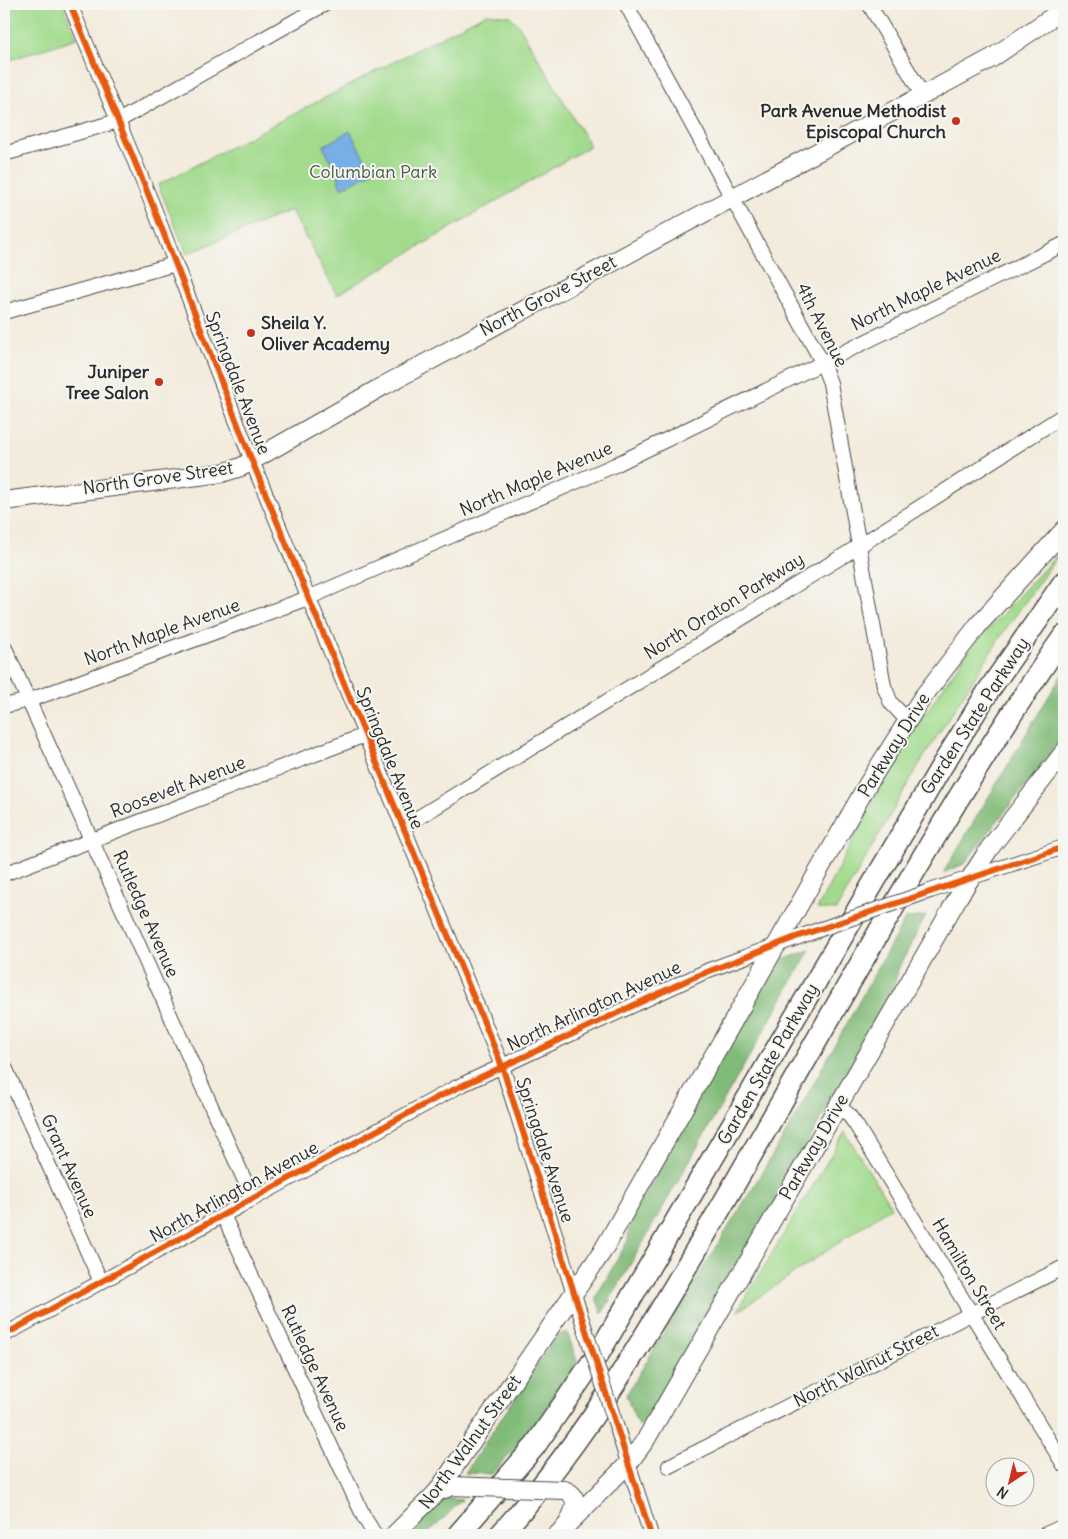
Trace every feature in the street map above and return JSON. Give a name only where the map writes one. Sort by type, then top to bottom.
[{"type":"highway","name":"Garden State Parkway","points":[[458,1535],[534,1447],[600,1351],[936,776],[989,690],[1064,582]]},
{"type":"highway","name":"Garden State Parkway","points":[[500,1535],[559,1464],[628,1365],[938,834],[1004,726],[1064,636]]},
{"type":"main road","name":"North Grove Street","points":[[4,501],[222,473],[252,461],[383,386],[992,58],[1064,8]]},
{"type":"main road","name":"Parkway Drive","points":[[575,1294],[608,1241],[865,789],[907,720],[934,680],[964,642],[1064,530]]},
{"type":"main road","name":"Parkway Drive","points":[[559,1533],[628,1464],[652,1430],[971,877],[1005,828],[1064,752]]},
{"type":"main road","name":"North Walnut Street","points":[[394,1535],[437,1492],[575,1294]]},
{"type":"main road","points":[[437,1492],[452,1486],[564,1490],[574,1497],[575,1506],[571,1516],[559,1533]]},
{"type":"street","name":"Springdale Avenue","points":[[70,4],[252,461],[502,1066],[651,1535]]},
{"type":"street","points":[[4,154],[118,121],[325,4]]},
{"type":"street","name":"4th Avenue","points":[[626,4],[733,196],[822,362],[830,383],[884,686],[891,703],[907,720]]},
{"type":"street","points":[[869,4],[923,96]]},
{"type":"street","name":"North Maple Avenue","points":[[4,706],[29,700],[308,598],[615,465],[1064,244]]},
{"type":"street","points":[[4,312],[175,264]]},
{"type":"street","name":"North Oraton Parkway","points":[[403,827],[859,546],[1064,416]]},
{"type":"street","name":"Rutledge Avenue","points":[[4,646],[253,1199]]},
{"type":"street","name":"Roosevelt Avenue","points":[[4,874],[365,735]]},
{"type":"street","name":"North Arlington Avenue","points":[[4,1335],[438,1097],[709,970],[930,891],[1064,847]]},
{"type":"street","name":"Grant Avenue","points":[[4,1066],[101,1282]]},
{"type":"street","name":"Hamilton Street","points":[[838,1106],[848,1114],[856,1125],[1064,1465]]},
{"type":"street","name":"Rutledge Avenue","points":[[223,1215],[364,1516],[375,1535]]},
{"type":"street","name":"North Walnut Street","points":[[669,1466],[1064,1267]]},
{"type":"street","points":[[1044,1535],[1064,1526]]},
{"type":"green space","points":[[4,4],[62,4],[77,38],[4,62]]},
{"type":"green space","name":"Columbian Park","points":[[487,13],[510,16],[518,24],[590,146],[337,295],[291,210],[187,254],[158,185]]},
{"type":"green space","points":[[1064,547],[1003,633],[920,763],[836,910],[817,909],[901,748],[969,650]]},
{"type":"green space","points":[[1064,671],[1064,736],[964,864],[943,873]]},
{"type":"green space","points":[[926,916],[899,967],[893,989],[777,1198],[645,1421],[638,1426],[626,1395],[786,1133],[905,919]]},
{"type":"green space","points":[[810,950],[602,1314],[596,1297],[628,1240],[629,1222],[774,963]]},
{"type":"green space","points":[[845,1132],[891,1207],[737,1312]]},
{"type":"green space","points":[[567,1332],[578,1363],[532,1429],[492,1474],[465,1473],[556,1336]]},
{"type":"green space","points":[[445,1498],[462,1500],[427,1535],[405,1535]]},
{"type":"water","points":[[350,131],[372,172],[342,188],[323,146]]},
{"type":"cycle path","points":[[70,4],[153,206],[252,461],[502,1066],[651,1535]]},
{"type":"cycle path","points":[[4,1335],[438,1097],[692,978],[796,937],[1064,847]]},
{"type":"place","name":"Park Avenue Methodist Episcopal Church","points":[[956,121]]},
{"type":"place","name":"Sheila Y. Oliver Academy","points":[[251,333]]},
{"type":"place","name":"Juniper Tree Salon","points":[[159,382]]}]
